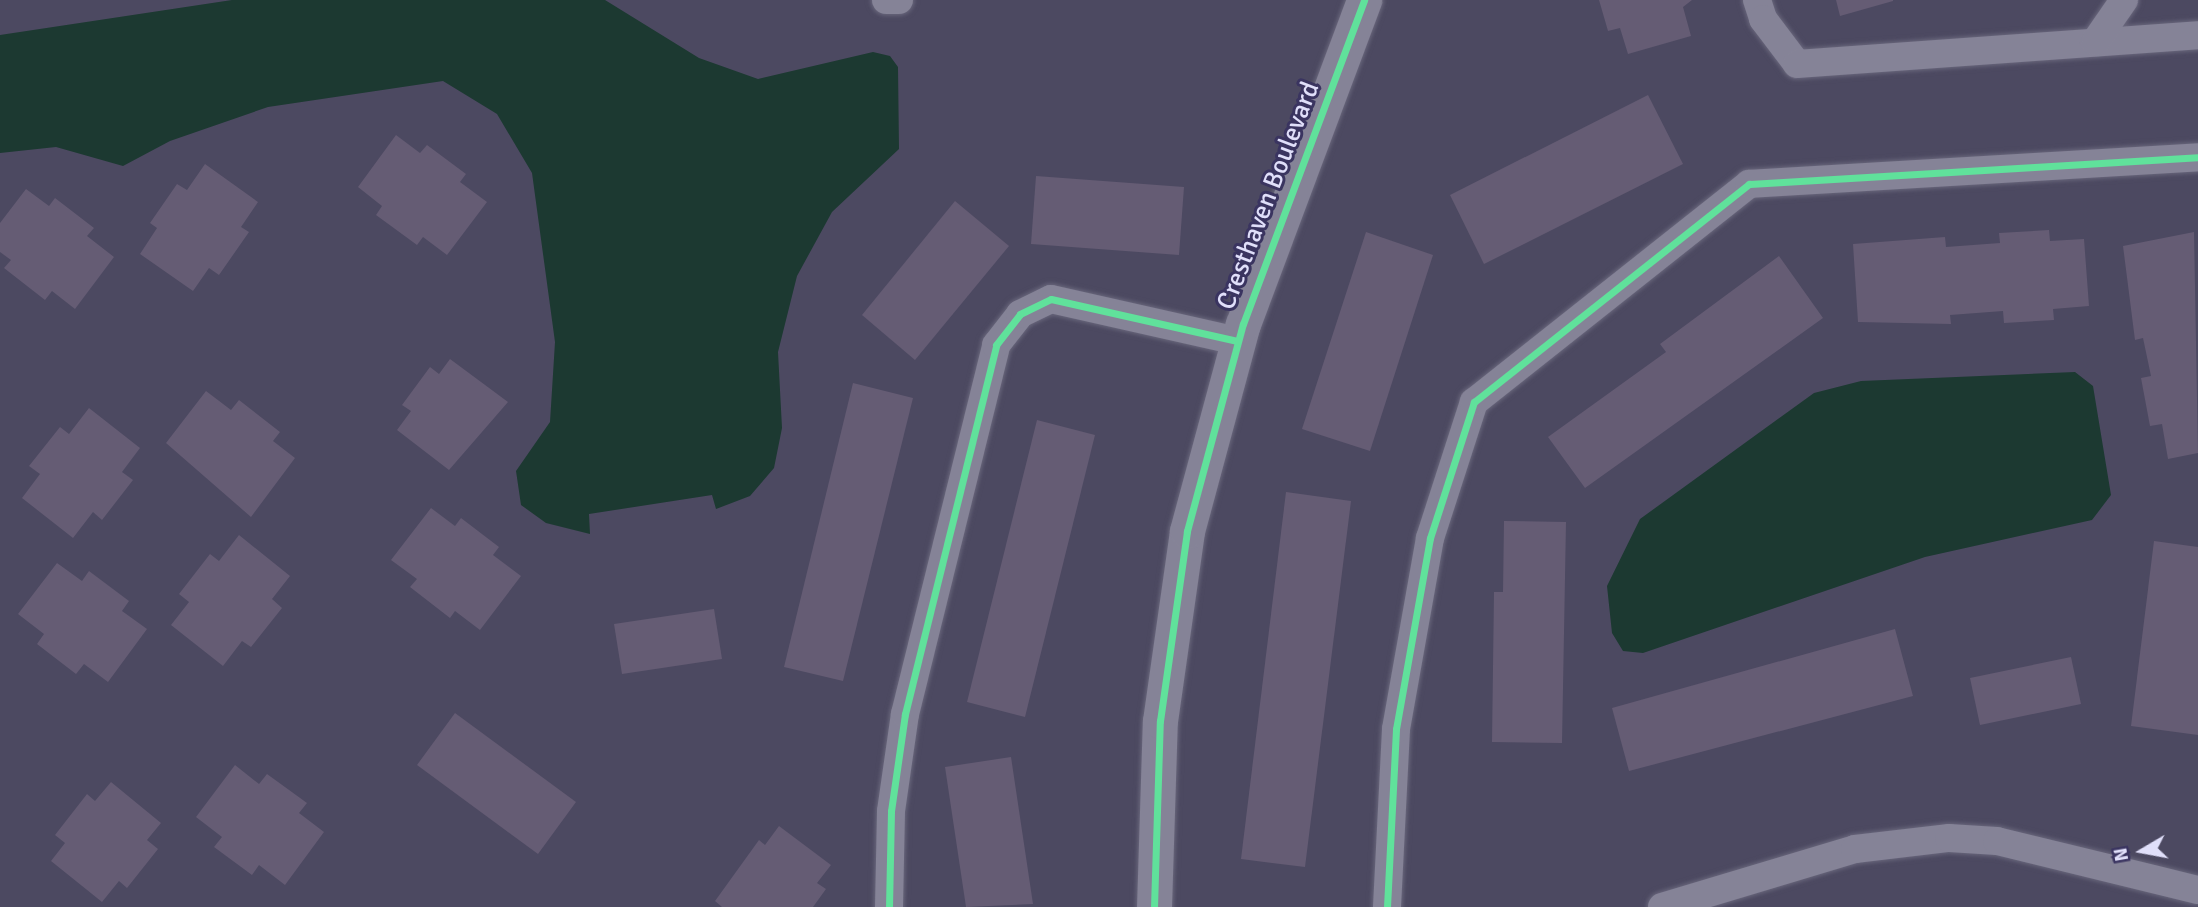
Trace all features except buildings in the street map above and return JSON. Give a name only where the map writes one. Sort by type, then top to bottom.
[{"type":"street","points":[[886,0],[899,0]]},
{"type":"street","name":"Cresthaven Boulevard","points":[[1154,907],[1169,636],[1189,521],[1237,341],[1364,0]]},
{"type":"street","points":[[1757,0],[1763,19],[1797,64],[2198,35]]},
{"type":"street","points":[[2095,42],[2124,0]]},
{"type":"street","points":[[1387,907],[1396,729],[1430,538],[1474,402],[1749,184],[2198,157]]},
{"type":"street","points":[[889,907],[891,811],[905,714],[996,345],[1020,314],[1051,299],[1237,341]]},
{"type":"street","points":[[1662,907],[1855,849],[1949,838],[1997,841],[2198,890]]},
{"type":"shaded area","points":[[232,0],[605,0],[699,58],[758,79],[873,52],[890,56],[898,67],[899,149],[832,212],[797,276],[778,352],[782,428],[774,468],[750,496],[716,509],[712,495],[589,514],[590,534],[546,523],[521,505],[516,471],[550,422],[555,342],[532,173],[497,114],[443,81],[268,107],[170,141],[123,166],[56,147],[0,153],[0,35]]},
{"type":"shaded area","points":[[2075,372],[2093,386],[2111,495],[2092,520],[1925,557],[1643,653],[1623,651],[1612,633],[1607,586],[1640,519],[1814,393],[1861,381]]},
{"type":"cycle path","points":[[1154,907],[1160,721],[1187,531],[1243,324],[1364,0]]},
{"type":"cycle path","points":[[1387,907],[1396,729],[1430,538],[1474,402],[1749,184],[2198,157]]},
{"type":"cycle path","points":[[889,907],[891,811],[905,714],[996,345],[1020,314],[1051,299],[1237,341]]}]
